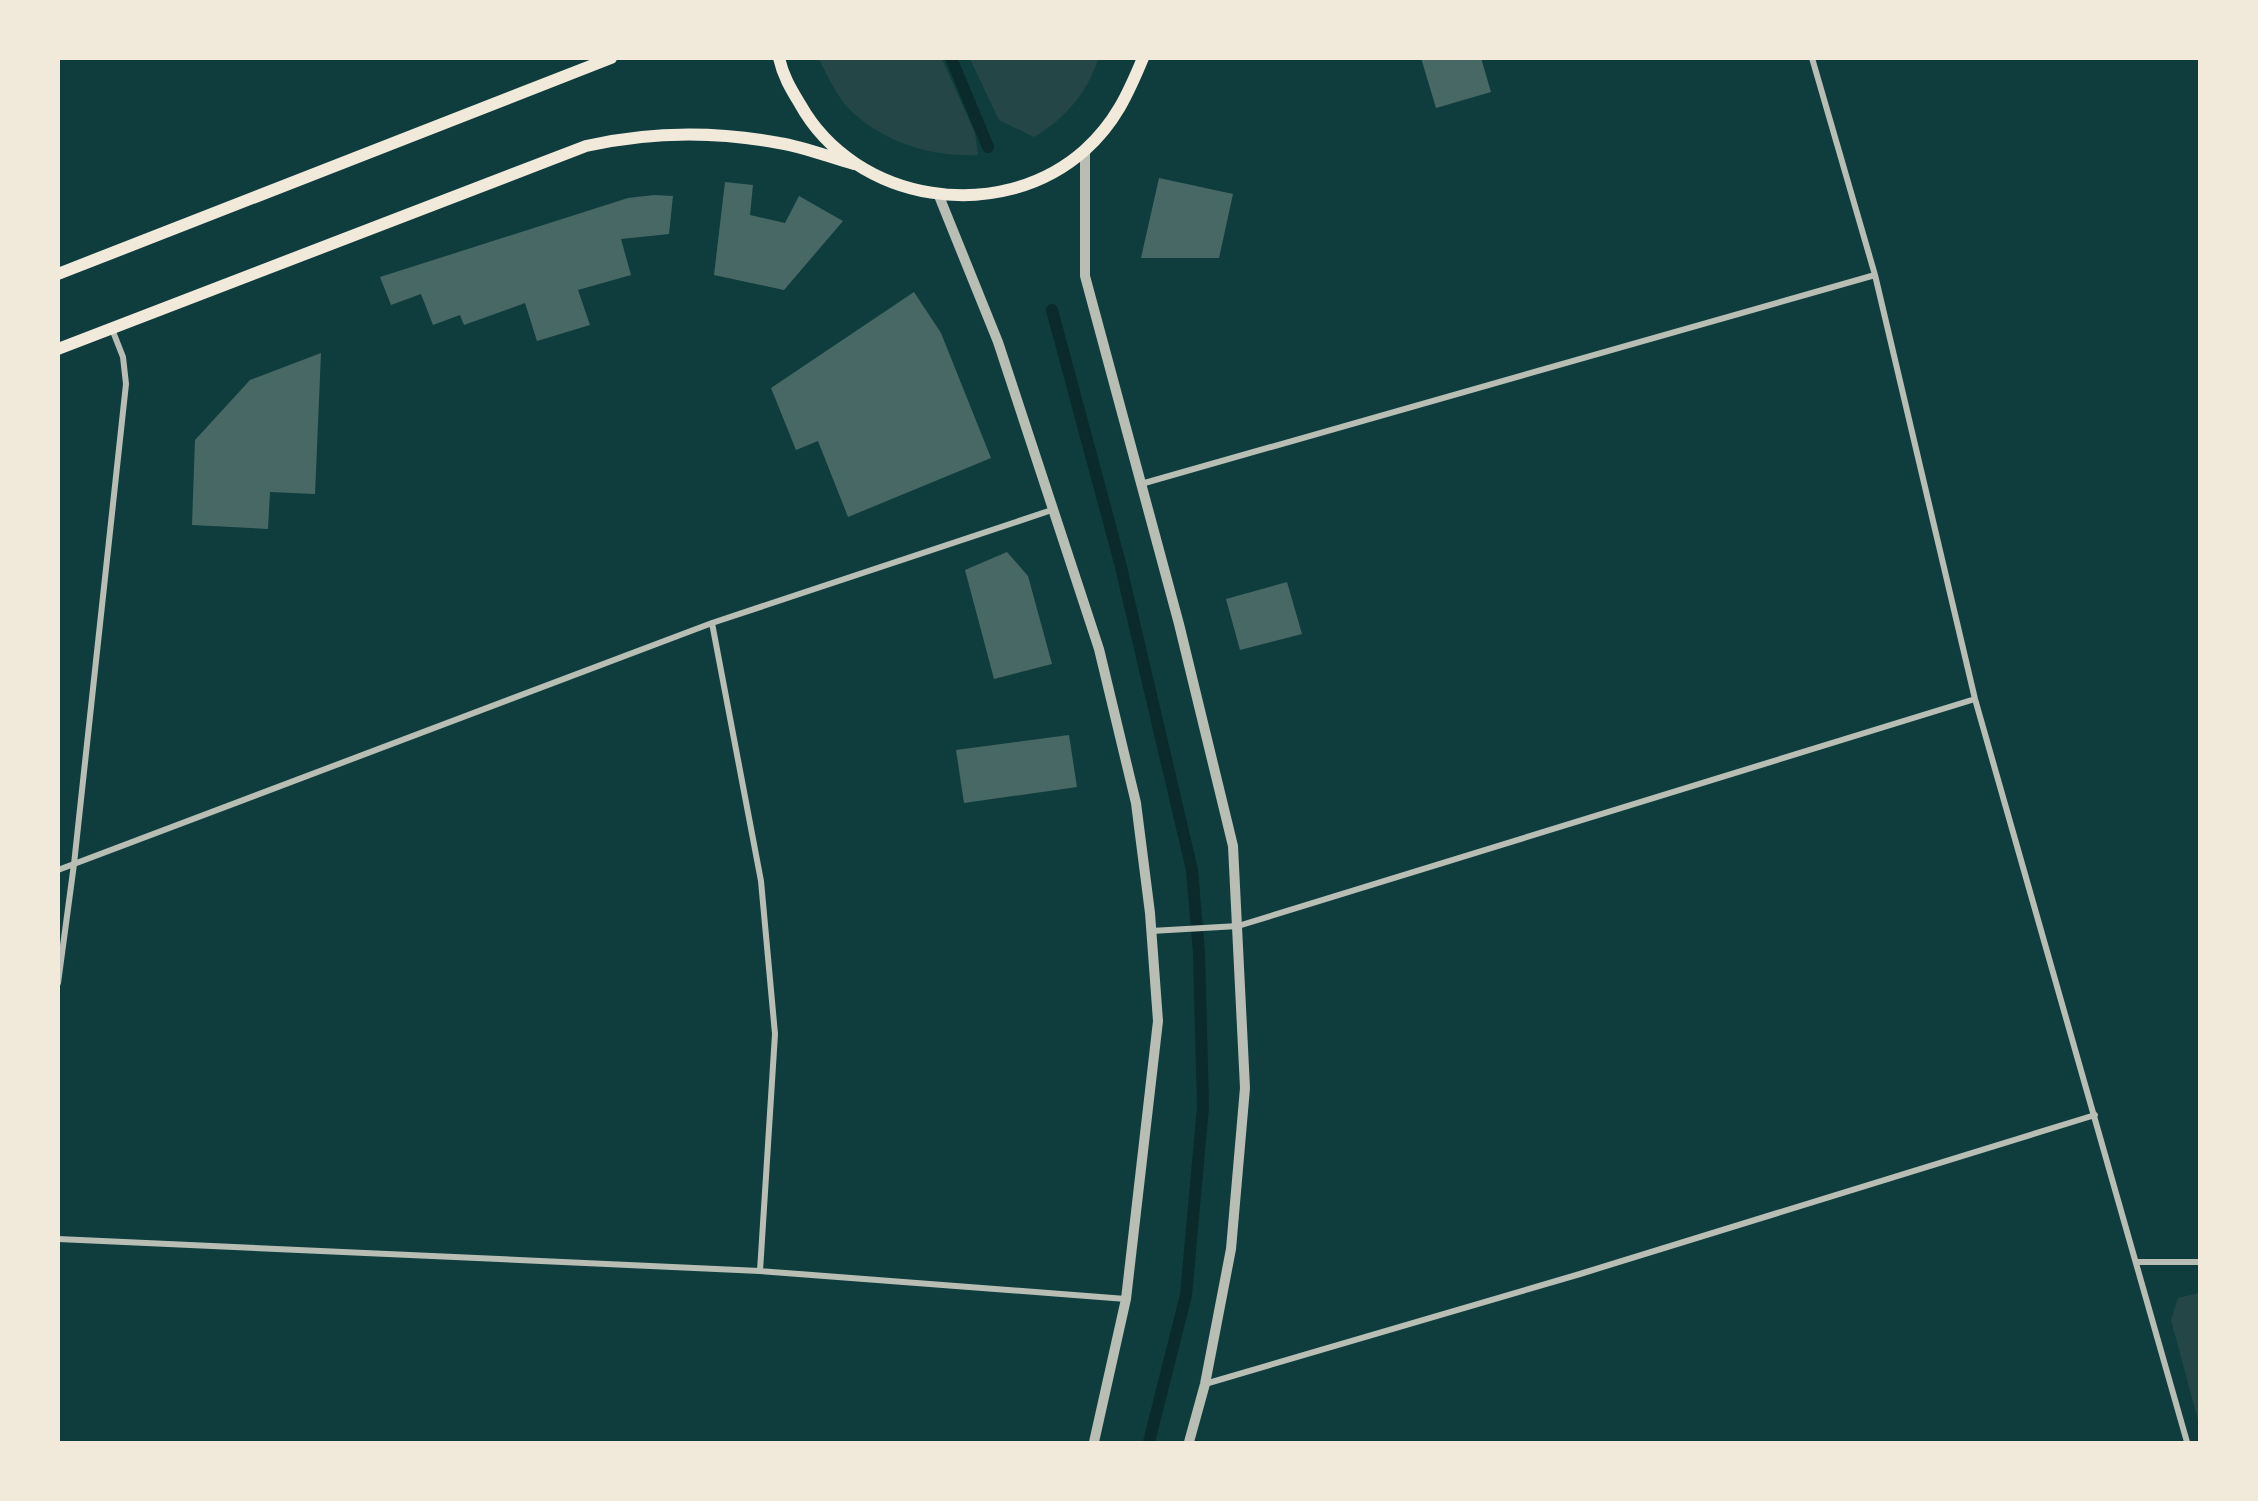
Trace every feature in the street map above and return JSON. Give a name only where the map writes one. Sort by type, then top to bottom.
[{"type":"main road","points":[[58,274],[612,58]]},
{"type":"main road","points":[[779,58],[782,73],[811,124],[854,164]]},
{"type":"main road","points":[[58,349],[586,146],[628,137],[736,136],[781,143],[854,164],[895,185],[939,195],[991,194],[1041,178],[1084,150],[1122,108],[1143,58]]},
{"type":"street","points":[[1812,58],[1875,275],[1975,699],[2187,1443]]},
{"type":"street","points":[[1084,150],[1085,276],[1179,624],[1233,846],[1245,1088],[1231,1249],[1205,1384],[1189,1443]]},
{"type":"street","points":[[939,195],[998,342],[1099,649],[1136,803],[1151,930],[1158,1021],[1126,1299],[1094,1443]]},
{"type":"street","points":[[1140,484],[1875,275]]},
{"type":"street","points":[[58,982],[74,864],[126,384],[123,357],[112,329]]},
{"type":"street","points":[[58,870],[712,623],[1053,510]]},
{"type":"street","points":[[712,623],[761,881],[775,1034],[760,1271]]},
{"type":"street","points":[[1151,930],[1238,926],[1975,699]]},
{"type":"street","points":[[1205,1384],[1580,1275],[2095,1115]]},
{"type":"street","points":[[58,1239],[760,1271],[1126,1299]]},
{"type":"street","points":[[2137,1262],[2199,1262]]},
{"type":"shaded area","points":[[819,59],[942,59],[975,133],[978,155],[926,150],[910,146],[878,131],[845,105]]},
{"type":"shaded area","points":[[970,59],[1098,59],[1088,83],[1074,104],[1065,114],[1034,137],[999,120]]},
{"type":"shaded area","points":[[2200,1293],[2199,1424],[2171,1320],[2178,1298]]},
{"type":"building","points":[[1421,58],[1481,58],[1491,92],[1436,108]]},
{"type":"building","points":[[1159,178],[1233,194],[1219,258],[1141,258]]},
{"type":"building","points":[[725,182],[753,185],[750,215],[785,223],[799,196],[843,221],[784,290],[714,275]]},
{"type":"building","points":[[654,195],[673,196],[669,234],[621,239],[631,275],[578,290],[590,325],[537,341],[525,303],[464,325],[460,315],[433,325],[421,294],[391,305],[380,277],[628,198]]},
{"type":"building","points":[[914,292],[941,333],[991,458],[848,517],[818,441],[796,450],[771,388]]},
{"type":"building","points":[[321,353],[315,494],[270,492],[268,529],[192,525],[195,440],[250,380]]},
{"type":"building","points":[[1007,552],[1028,576],[1052,664],[994,679],[965,570]]},
{"type":"building","points":[[1287,582],[1302,634],[1240,650],[1226,599]]},
{"type":"building","points":[[1069,735],[1077,787],[964,803],[956,750]]},
{"type":"waterway","points":[[951,58],[988,147]]},
{"type":"waterway","points":[[1052,310],[1120,563],[1192,870],[1199,953],[1203,1107],[1186,1295],[1149,1442]]}]
